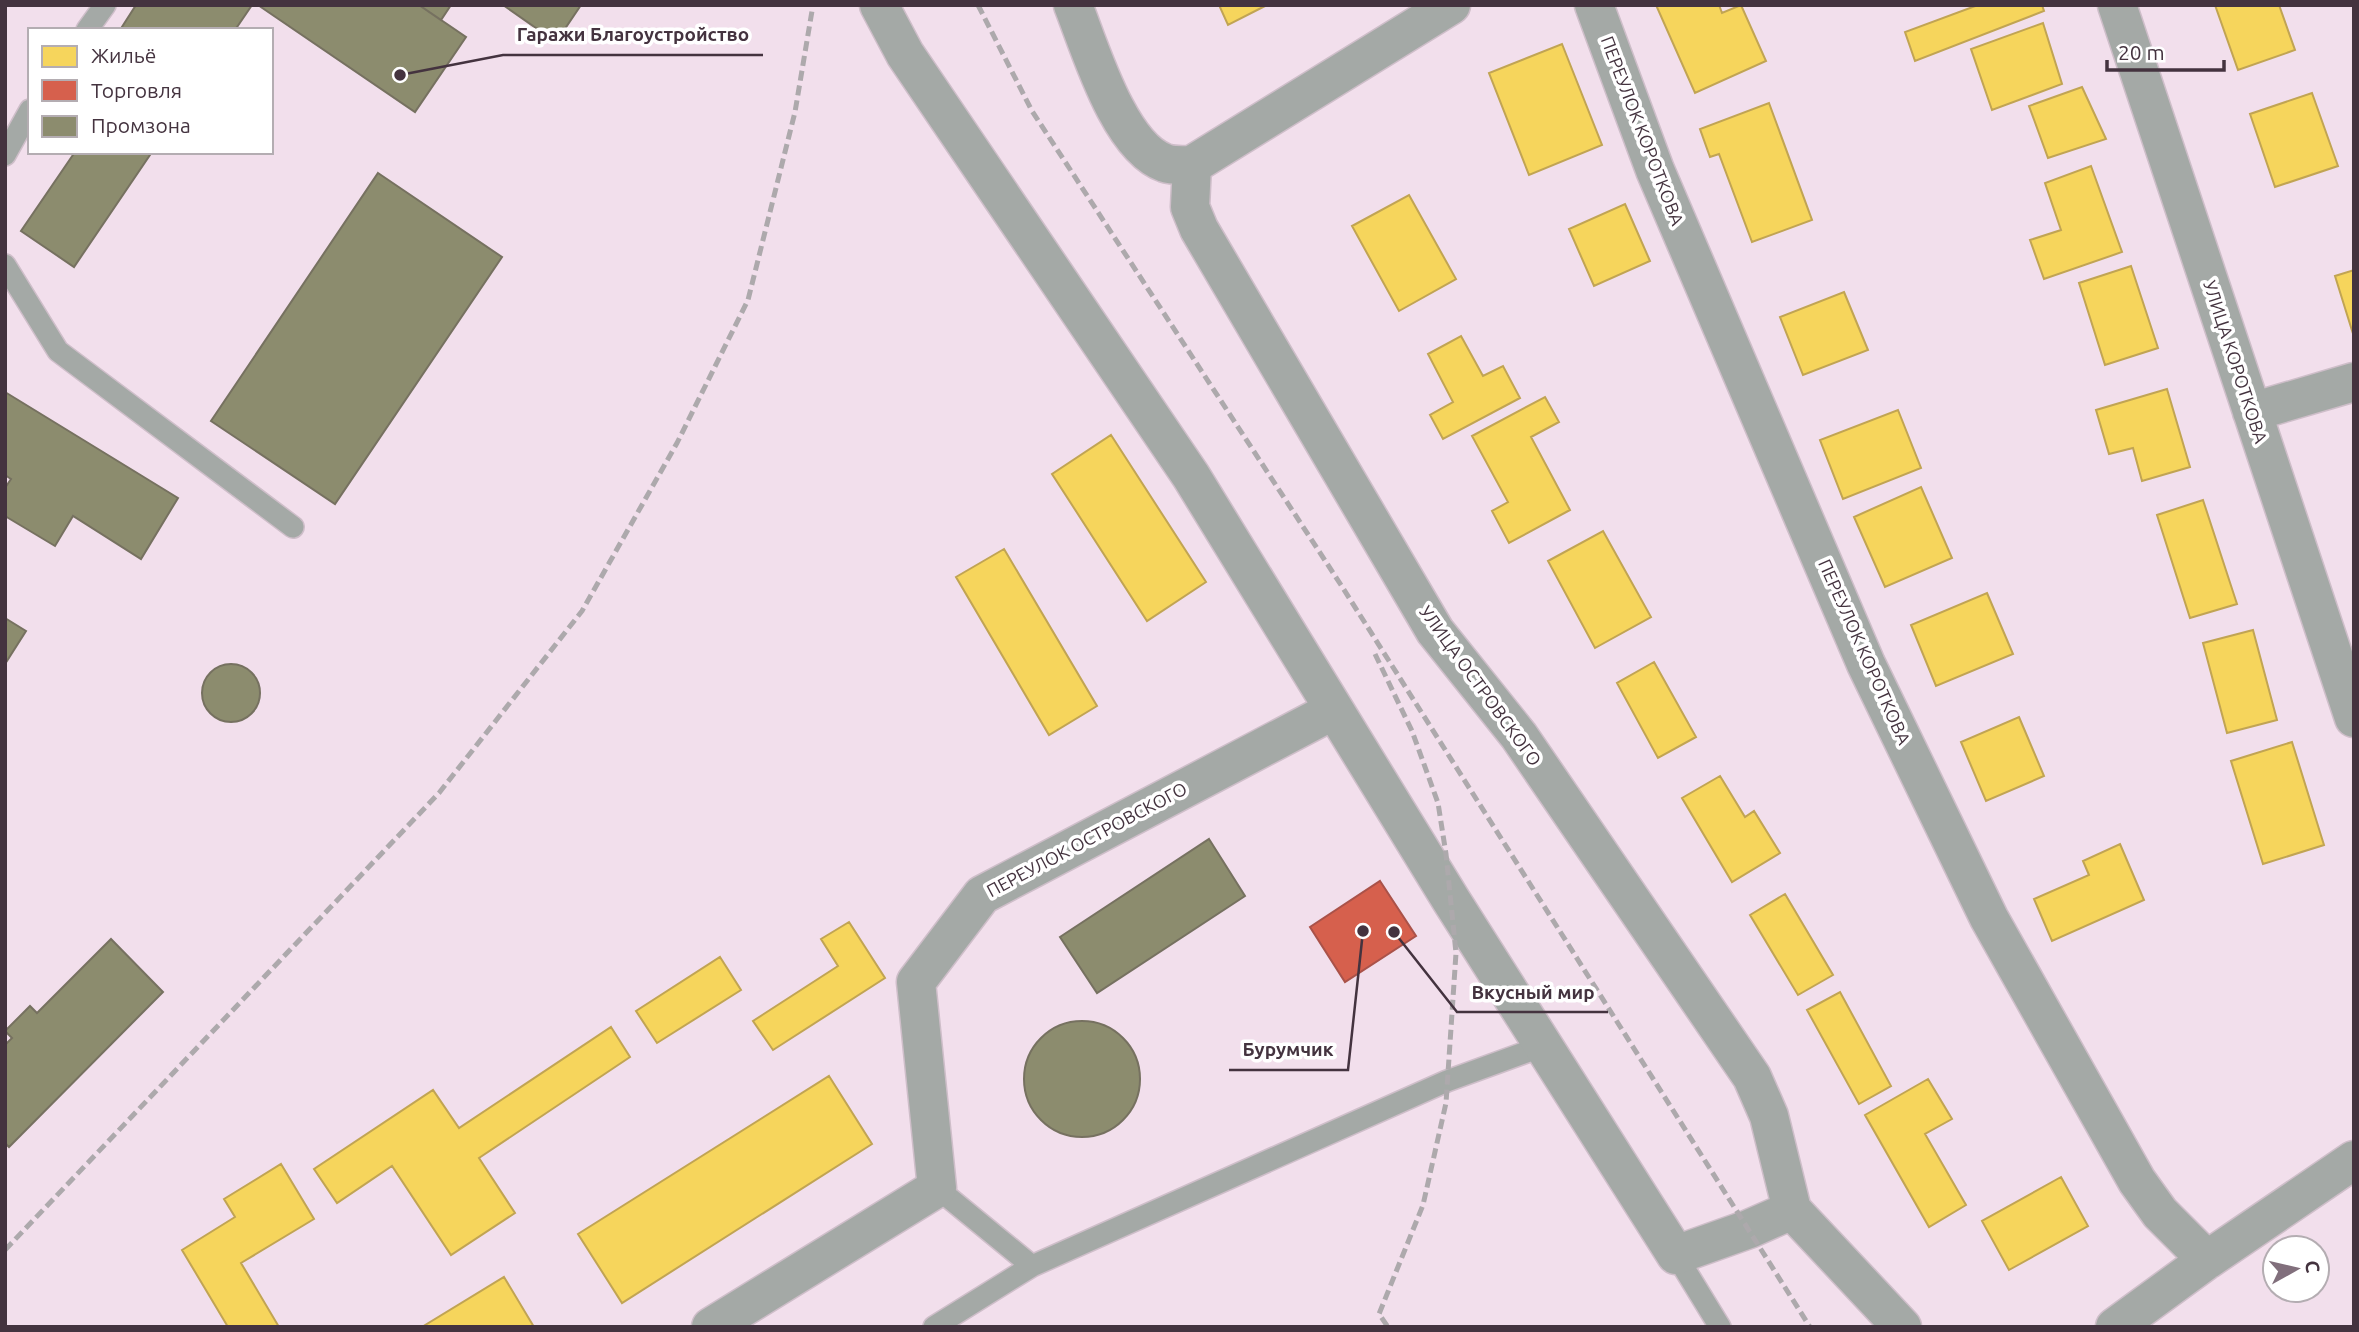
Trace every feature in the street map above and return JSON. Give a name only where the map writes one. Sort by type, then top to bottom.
[{"type":"street","points":[[879,5],[905,54],[1191,476],[1543,1046],[1676,1255],[1749,1229],[1792,1210]]},
{"type":"street","points":[[1073,5],[1114,108],[1140,148],[1165,163],[1192,165],[1451,5]]},
{"type":"street","name":"ПЕРЕУЛОК КОРОТКОВА","points":[[1594,5],[1655,170],[1867,664],[1989,918],[2137,1181],[2160,1213],[2207,1260]]},
{"type":"street","name":"УЛИЦА КОРОТКОВА","points":[[2117,5],[2354,718]]},
{"type":"street","name":"УЛИЦА ОСТРОВСКОГО","points":[[1192,165],[1190,207],[1199,229],[1435,631],[1519,736],[1752,1077],[1769,1116],[1792,1210],[1902,1327]]},
{"type":"street","points":[[2252,412],[2354,382]]},
{"type":"street","name":"ПЕРЕУЛОК ОСТРОВСКОГО","points":[[937,1188],[916,982],[982,895],[1335,710]]},
{"type":"street","points":[[2115,1327],[2207,1260],[2354,1160]]},
{"type":"street","points":[[711,1327],[937,1188]]},
{"type":"lane","points":[[88,28],[105,5]]},
{"type":"lane","points":[[5,155],[28,114]]},
{"type":"lane","points":[[5,265],[58,351],[293,527]]},
{"type":"lane","points":[[934,1327],[1032,1266],[1447,1081],[1543,1046]]},
{"type":"lane","points":[[937,1188],[1032,1266]]},
{"type":"lane","points":[[1676,1255],[1720,1327]]},
{"type":"building: Жильё","points":[[1219,5],[1267,5],[1228,25]]},
{"type":"building: Жильё","points":[[1656,5],[1719,5],[1722,13],[1741,5],[1766,61],[1695,93]]},
{"type":"building: Жильё","points":[[1978,5],[2042,5],[2044,11],[1915,61],[1905,32]]},
{"type":"building: Жильё","points":[[2215,5],[2279,5],[2295,50],[2238,70]]},
{"type":"building: Жильё","points":[[2043,23],[2062,84],[1992,110],[1971,49]]},
{"type":"building: Жильё","points":[[1562,44],[1602,145],[1529,175],[1489,73]]},
{"type":"building: Жильё","points":[[2082,87],[2106,139],[2048,158],[2029,106]]},
{"type":"building: Жильё","points":[[2312,93],[2338,166],[2275,187],[2250,114]]},
{"type":"building: Жильё","points":[[1769,103],[1812,220],[1752,242],[1719,154],[1710,157],[1700,129]]},
{"type":"building: Жильё","points":[[2091,166],[2122,252],[2044,279],[2030,240],[2061,230],[2045,183]]},
{"type":"building: Жильё","points":[[1409,195],[1456,279],[1399,311],[1352,226]]},
{"type":"building: Жильё","points":[[1625,204],[1650,261],[1594,286],[1569,229]]},
{"type":"building: Жильё","points":[[2131,266],[2158,348],[2105,365],[2079,283]]},
{"type":"building: Жильё","points":[[2354,270],[2354,337],[2335,276]]},
{"type":"building: Жильё","points":[[1844,292],[1868,350],[1803,375],[1780,317]]},
{"type":"building: Жильё","points":[[1461,336],[1483,376],[1503,366],[1520,398],[1443,439],[1430,415],[1453,402],[1428,354]]},
{"type":"building: Жильё","points":[[2167,389],[2190,467],[2142,481],[2133,448],[2109,454],[2096,410]]},
{"type":"building: Жильё","points":[[1545,397],[1559,422],[1531,437],[1570,510],[1509,543],[1492,511],[1508,502],[1472,436]]},
{"type":"building: Жильё","points":[[1898,410],[1921,468],[1843,499],[1820,440]]},
{"type":"building: Жильё","points":[[1111,435],[1206,582],[1147,621],[1052,474]]},
{"type":"building: Жильё","points":[[1921,487],[1952,558],[1885,587],[1854,517]]},
{"type":"building: Жильё","points":[[2203,500],[2237,604],[2190,618],[2157,515]]},
{"type":"building: Жильё","points":[[1603,531],[1651,617],[1595,648],[1548,561]]},
{"type":"building: Жильё","points":[[1004,549],[1097,706],[1049,735],[956,577]]},
{"type":"building: Жильё","points":[[1987,593],[2013,654],[1936,686],[1911,625]]},
{"type":"building: Жильё","points":[[2253,630],[2277,720],[2227,733],[2203,643]]},
{"type":"building: Жильё","points":[[1654,662],[1696,737],[1658,758],[1617,683]]},
{"type":"building: Жильё","points":[[2019,717],[2044,776],[1986,801],[1961,742]]},
{"type":"building: Жильё","points":[[2292,742],[2324,845],[2263,864],[2231,761]]},
{"type":"building: Жильё","points":[[1720,776],[1745,817],[1754,811],[1780,853],[1732,882],[1682,798]]},
{"type":"building: Жильё","points":[[2120,844],[2144,900],[2052,941],[2034,899],[2089,875],[2083,861]]},
{"type":"building: Жильё","points":[[1785,894],[1833,975],[1798,995],[1750,915]]},
{"type":"building: Жильё","points":[[849,922],[885,978],[773,1050],[753,1021],[838,966],[821,939]]},
{"type":"building: Жильё","points":[[720,957],[741,990],[657,1043],[636,1011]]},
{"type":"building: Жильё","points":[[1840,992],[1891,1086],[1859,1104],[1807,1010]]},
{"type":"building: Жильё","points":[[611,1027],[630,1057],[479,1158],[515,1213],[451,1255],[392,1166],[337,1203],[314,1169],[433,1090],[459,1128]]},
{"type":"building: Жильё","points":[[829,1076],[872,1144],[622,1303],[578,1234]]},
{"type":"building: Жильё","points":[[1928,1079],[1952,1119],[1925,1134],[1966,1205],[1929,1227],[1865,1115]]},
{"type":"building: Жильё","points":[[281,1164],[314,1219],[241,1263],[279,1327],[228,1327],[182,1250],[235,1217],[224,1199]]},
{"type":"building: Жильё","points":[[2061,1177],[2088,1226],[2009,1270],[1982,1221]]},
{"type":"building: Жильё","points":[[504,1277],[534,1327],[422,1327]]},
{"type":"building: Торговля","points":[[1380,881],[1416,936],[1345,982],[1310,927]]},
{"type":"building: Промзона","points":[[136,5],[252,5],[236,28],[121,28]]},
{"type":"building: Промзона","points":[[258,5],[419,5],[466,37],[415,112]]},
{"type":"building: Промзона","points":[[419,5],[451,5],[441,20]]},
{"type":"building: Промзона","points":[[503,5],[581,5],[556,42]]},
{"type":"building: Промзона","points":[[74,154],[151,154],[74,267],[21,231]]},
{"type":"building: Промзона","points":[[378,173],[502,257],[335,504],[211,421]]},
{"type":"building: Промзона","points":[[5,392],[178,498],[141,559],[73,516],[55,546],[5,516],[5,488],[11,479],[5,475]]},
{"type":"building: Промзона","points":[[5,618],[26,631],[5,664]]},
{"type":"building: Промзона","points":[[231,664],[242,666],[255,677],[260,693],[258,704],[247,717],[231,722],[220,720],[207,709],[202,693],[204,682],[215,669]]},
{"type":"building: Промзона","points":[[1209,839],[1245,896],[1097,993],[1060,937]]},
{"type":"building: Промзона","points":[[111,939],[163,992],[9,1147],[5,1143],[5,1045],[12,1038],[5,1031],[30,1006],[37,1013]]},
{"type":"building: Промзона","points":[[1082,1021],[1104,1026],[1123,1038],[1135,1057],[1140,1079],[1135,1101],[1123,1120],[1104,1132],[1082,1137],[1060,1132],[1041,1120],[1029,1101],[1024,1079],[1029,1057],[1041,1038],[1060,1026]]},
{"type":"railway","points":[[5,1250],[439,793],[582,611],[677,443],[748,300],[795,112],[813,5]]},
{"type":"railway","points":[[978,5],[1032,111],[1341,585],[1810,1327]]},
{"type":"railway","points":[[1375,654],[1412,731],[1438,803],[1456,953],[1446,1103],[1423,1205],[1379,1314],[1388,1327]]},
{"type":"place","name":"Гаражи Благоустройство","points":[[400,75]]},
{"type":"place","name":"Бурумчик","points":[[1363,931]]},
{"type":"place","name":"Вкусный мир","points":[[1394,932]]}]
